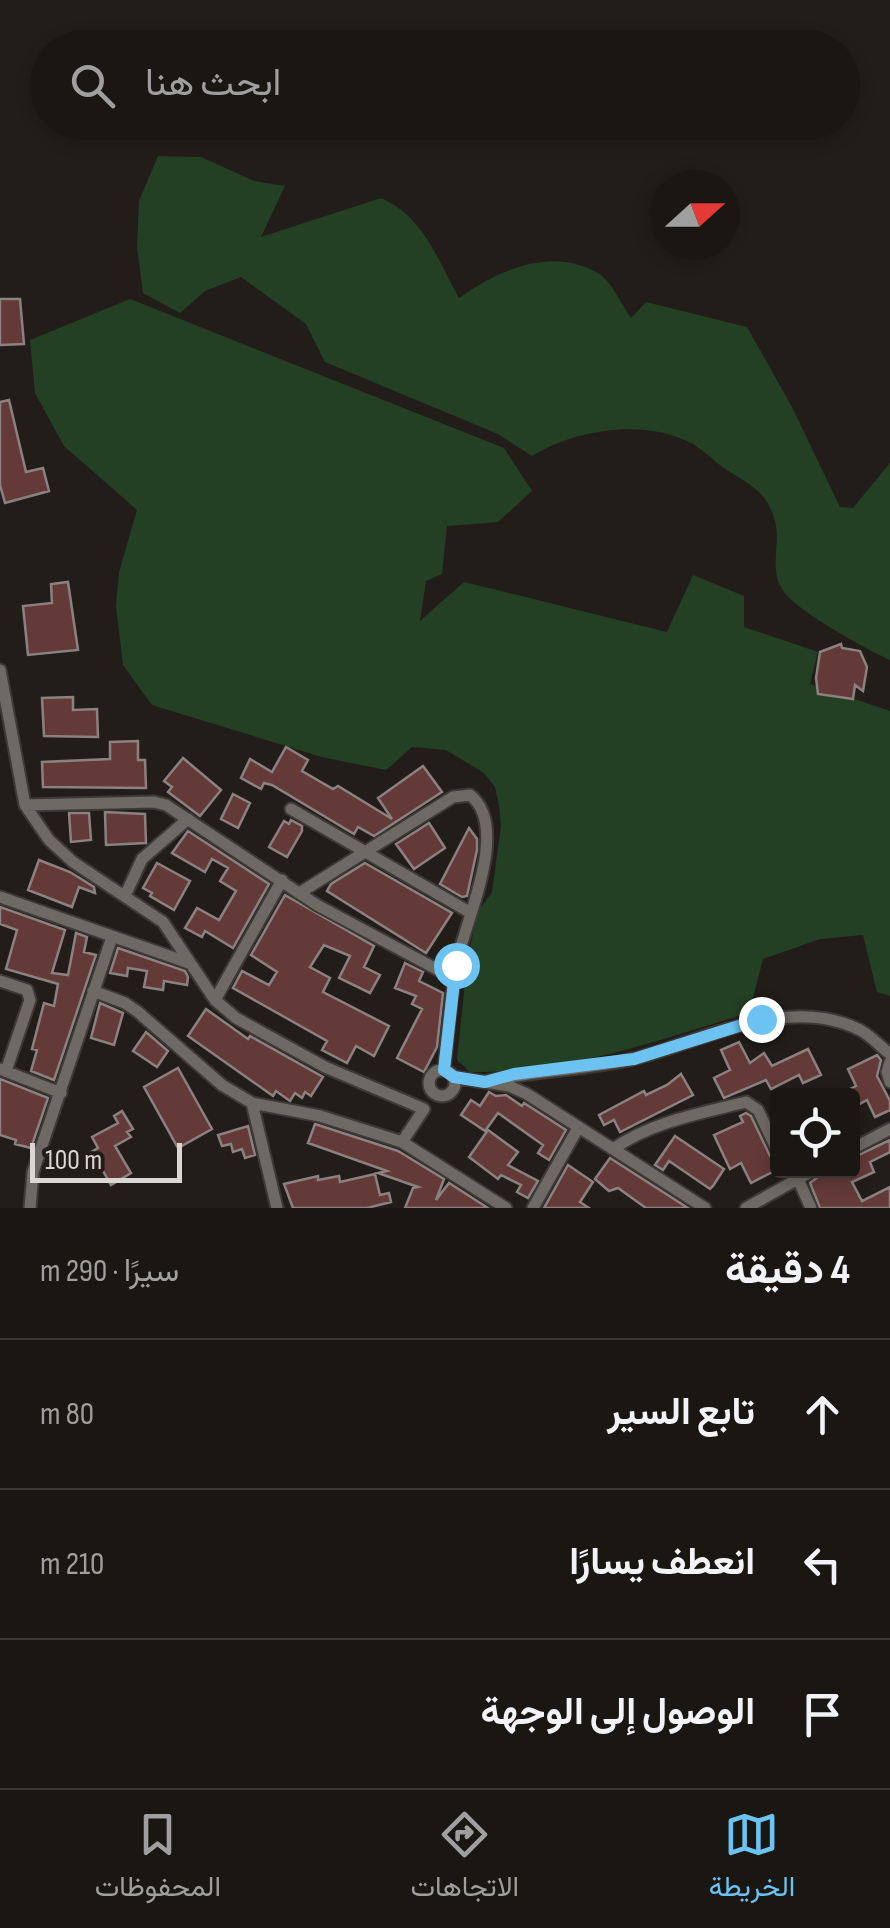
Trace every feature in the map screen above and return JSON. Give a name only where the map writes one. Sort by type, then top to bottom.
[{"type":"street","points":[[0,670],[24,805],[38,828],[59,850],[163,922],[216,1000],[236,1018],[326,1067],[424,1109]]},
{"type":"street","points":[[301,892],[453,798],[470,794],[483,809],[486,832],[480,884],[455,980],[449,1073],[455,1086],[444,1097],[435,1095]]},
{"type":"street","points":[[24,805],[166,805],[317,904],[455,980]]},
{"type":"street","points":[[292,809],[471,913]]},
{"type":"street","points":[[125,896],[142,859],[188,819]]},
{"type":"street","points":[[216,1000],[282,880]]},
{"type":"street","points":[[0,897],[190,964]]},
{"type":"street","points":[[30,1208],[33,1172],[112,937]]},
{"type":"street","points":[[0,981],[27,990],[30,1000],[3,1070],[61,1093]]},
{"type":"street","points":[[93,991],[138,1012],[222,1085],[252,1103],[320,1116],[402,1142],[506,1208]]},
{"type":"street","points":[[485,1082],[514,1074],[634,1059],[761,1019],[831,1019],[862,1031],[890,1054]]},
{"type":"street","points":[[890,1062],[890,1082]]},
{"type":"street","points":[[435,1095],[428,1081],[434,1072],[517,1090],[706,1208]]},
{"type":"street","points":[[402,1142],[435,1095]]},
{"type":"street","points":[[613,1149],[665,1123],[746,1102],[758,1110],[770,1135]]},
{"type":"street","points":[[252,1103],[277,1208]]},
{"type":"street","points":[[533,1208],[578,1128]]},
{"type":"street","points":[[860,1146],[890,1129]]},
{"type":"street","points":[[746,1208],[792,1178],[811,1208]]},
{"type":"green space","points":[[158,156],[201,157],[254,181],[285,186],[261,237],[381,198],[396,206],[419,228],[459,298],[508,271],[562,262],[580,265],[603,277],[631,318],[646,302],[747,327],[792,407],[840,507],[853,508],[890,463],[890,660],[832,628],[789,598],[776,573],[776,529],[768,503],[752,486],[693,444],[654,431],[611,430],[569,439],[532,456],[498,434],[325,362],[306,324],[241,277],[205,291],[180,313],[143,293],[137,247],[139,201]]},
{"type":"green space","points":[[130,299],[504,448],[532,491],[498,522],[447,526],[442,574],[426,581],[420,621],[464,582],[667,632],[693,575],[744,596],[744,627],[818,652],[810,684],[890,711],[890,996],[877,992],[863,935],[820,939],[763,959],[749,1013],[576,1061],[470,1072],[457,1060],[467,964],[477,913],[492,892],[501,826],[495,787],[484,773],[446,750],[412,747],[386,770],[322,757],[152,705],[123,665],[116,606],[119,572],[137,510],[64,446],[35,393],[30,340]]},
{"type":"building","points":[[0,299],[20,299],[24,344],[0,345]]},
{"type":"building","points":[[9,400],[26,472],[43,468],[49,491],[5,503],[0,485],[0,402]]},
{"type":"building","points":[[68,582],[78,650],[28,655],[23,606],[52,603],[51,584]]},
{"type":"building","points":[[841,644],[842,648],[860,651],[867,667],[863,691],[855,685],[853,699],[818,694],[820,652]]},
{"type":"building","points":[[73,697],[73,710],[97,709],[98,737],[44,736],[42,698]]},
{"type":"building","points":[[138,741],[138,760],[145,760],[146,788],[43,787],[42,762],[110,759],[110,742]]},
{"type":"building","points":[[286,747],[308,760],[302,771],[333,789],[338,786],[392,819],[378,798],[423,766],[442,792],[374,836],[358,827],[354,834],[272,785],[264,783],[261,789],[241,778],[250,759],[272,772]]},
{"type":"building","points":[[183,758],[221,790],[200,816],[168,792],[172,787],[164,781]]},
{"type":"building","points":[[233,794],[250,803],[238,828],[221,819]]},
{"type":"building","points":[[105,812],[145,814],[146,843],[106,845]]},
{"type":"building","points":[[69,813],[89,813],[91,840],[71,842]]},
{"type":"building","points":[[291,820],[302,826],[302,831],[287,857],[269,847],[284,821],[289,824]]},
{"type":"building","points":[[429,823],[445,848],[414,869],[396,844]]},
{"type":"building","points":[[469,828],[477,839],[477,850],[467,896],[462,897],[440,884]]},
{"type":"building","points":[[188,831],[269,884],[233,948],[205,931],[202,937],[185,928],[197,908],[219,920],[236,891],[220,881],[228,868],[212,859],[205,872],[172,853]]},
{"type":"building","points":[[39,860],[70,872],[94,887],[95,893],[79,887],[72,907],[28,890]]},
{"type":"building","points":[[157,863],[190,881],[174,910],[143,888]]},
{"type":"building","points":[[365,863],[452,913],[426,953],[327,891],[331,884]]},
{"type":"building","points":[[285,895],[374,946],[364,967],[380,975],[370,993],[339,978],[350,956],[324,945],[310,967],[330,978],[323,992],[389,1026],[374,1056],[356,1046],[347,1063],[322,1050],[327,1041],[233,988],[242,971],[269,985],[277,972],[251,955]]},
{"type":"building","points":[[0,907],[65,930],[52,973],[68,975],[76,933],[87,937],[84,952],[96,955],[54,1080],[31,1071],[37,1050],[32,1049],[44,1003],[54,1006],[58,984],[6,969],[17,930],[0,924]]},
{"type":"building","points":[[118,948],[185,971],[187,985],[164,981],[163,990],[144,987],[147,971],[128,968],[127,976],[110,973]]},
{"type":"building","points":[[405,963],[423,972],[419,981],[443,993],[437,1047],[424,1072],[397,1058],[422,1009],[412,1004],[416,996],[395,988]]},
{"type":"building","points":[[100,1003],[123,1013],[114,1045],[91,1038]]},
{"type":"building","points":[[206,1009],[248,1039],[250,1036],[323,1077],[311,1096],[305,1092],[302,1098],[295,1093],[290,1101],[276,1091],[273,1096],[188,1036]]},
{"type":"building","points":[[146,1032],[168,1051],[157,1067],[133,1051]]},
{"type":"building","points":[[739,1042],[750,1063],[764,1053],[772,1066],[808,1049],[821,1075],[803,1083],[799,1075],[773,1088],[766,1080],[724,1098],[714,1078],[730,1070],[721,1050]]},
{"type":"building","points":[[877,1055],[881,1060],[877,1076],[890,1101],[890,1110],[875,1117],[867,1100],[860,1104],[860,1088],[852,1088],[856,1086],[848,1069]]},
{"type":"building","points":[[178,1068],[212,1129],[178,1148],[144,1087]]},
{"type":"building","points":[[681,1074],[693,1095],[620,1132],[614,1120],[604,1125],[599,1115],[644,1091],[646,1095],[667,1085]]},
{"type":"building","points":[[0,1079],[48,1098],[31,1148],[0,1135]]},
{"type":"building","points":[[489,1092],[506,1095],[522,1106],[524,1103],[566,1130],[549,1160],[538,1153],[543,1145],[498,1113],[485,1131],[461,1115],[471,1100],[480,1106]]},
{"type":"building","points":[[122,1111],[133,1129],[127,1132],[131,1137],[115,1146],[131,1173],[111,1185],[99,1164],[92,1168],[84,1156],[98,1148],[92,1137],[118,1123],[114,1116]]},
{"type":"building","points":[[740,1116],[751,1116],[770,1156],[770,1173],[751,1183],[741,1163],[730,1169],[714,1135],[743,1122]]},
{"type":"building","points":[[315,1124],[398,1151],[444,1179],[436,1200],[449,1183],[488,1208],[405,1208],[413,1188],[418,1187],[378,1173],[387,1171],[308,1143]]},
{"type":"building","points":[[248,1126],[255,1155],[245,1158],[242,1149],[233,1152],[231,1144],[222,1146],[218,1135]]},
{"type":"building","points":[[488,1130],[518,1152],[508,1165],[538,1181],[528,1198],[517,1192],[521,1185],[501,1175],[498,1179],[469,1157]]},
{"type":"building","points":[[675,1136],[724,1169],[710,1189],[669,1161],[663,1170],[655,1165]]},
{"type":"building","points":[[890,1140],[890,1152],[870,1162],[874,1172],[852,1182],[862,1201],[890,1187],[890,1208],[820,1208],[810,1183],[817,1178],[860,1178],[860,1154]]},
{"type":"building","points":[[610,1158],[688,1208],[646,1208],[618,1188],[609,1191],[595,1179]]},
{"type":"building","points":[[568,1165],[593,1182],[580,1202],[589,1208],[544,1208]]},
{"type":"building","points":[[375,1174],[380,1195],[389,1193],[391,1202],[367,1208],[293,1208],[284,1184],[318,1176],[318,1180],[339,1176],[340,1182]]},
{"type":"route","points":[[456,965],[444,1070],[454,1077],[485,1082],[514,1074],[634,1059],[761,1019]]}]
